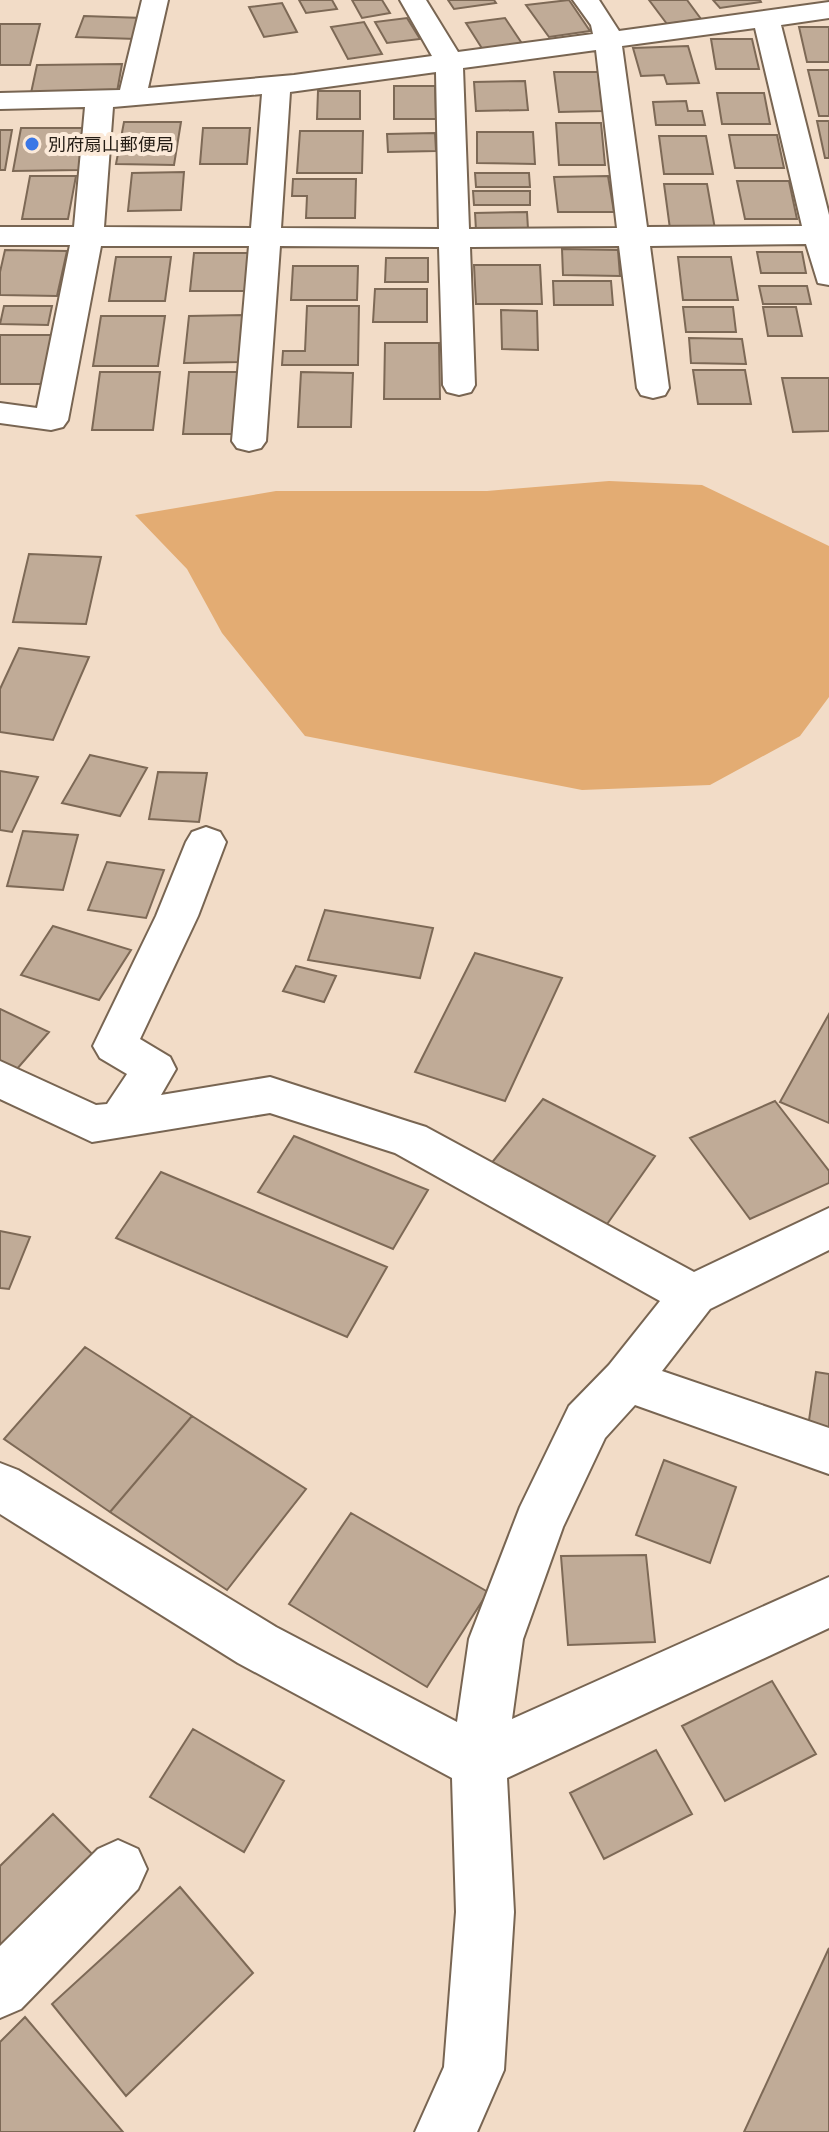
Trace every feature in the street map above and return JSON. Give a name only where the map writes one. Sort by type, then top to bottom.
[{"type":"street","points":[[132,98],[155,0]]},
{"type":"street","points":[[413,0],[449,61],[459,385]]},
{"type":"street","points":[[586,0],[604,25],[608,41],[653,388]]},
{"type":"street","points":[[820,0],[829,10]]},
{"type":"street","points":[[0,101],[132,98],[277,85],[829,10]]},
{"type":"street","points":[[766,20],[825,235],[829,276]]},
{"type":"street","points":[[249,441],[277,85]]},
{"type":"street","points":[[0,413],[51,420],[88,234],[100,99]]},
{"type":"street","points":[[0,236],[453,238],[825,235]]},
{"type":"street","points":[[120,1120],[154,1069],[115,1046],[177,916],[206,842]]},
{"type":"street","points":[[0,1079],[92,1124],[270,1095],[410,1140],[693,1295]]},
{"type":"street","points":[[446,2132],[474,2070],[485,1912],[479,1763],[496,1639],[538,1524],[587,1422],[626,1380],[693,1295],[829,1228]]},
{"type":"street","points":[[626,1380],[829,1451]]},
{"type":"street","points":[[0,1486],[257,1645],[479,1763]]},
{"type":"street","points":[[479,1763],[829,1602]]},
{"type":"street","points":[[0,1988],[118,1869]]},
{"type":"shaded area","points":[[609,481],[702,485],[829,546],[829,697],[800,736],[710,785],[582,790],[305,736],[222,633],[187,569],[135,515],[276,491],[487,491]]},
{"type":"building","points":[[299,0],[332,0],[337,9],[306,13]]},
{"type":"building","points":[[352,0],[382,0],[390,13],[362,18]]},
{"type":"building","points":[[448,0],[494,0],[496,3],[454,9]]},
{"type":"building","points":[[569,0],[590,31],[549,37],[526,5]]},
{"type":"building","points":[[649,0],[687,0],[701,19],[667,24]]},
{"type":"building","points":[[713,0],[760,0],[761,2],[720,8]]},
{"type":"building","points":[[282,3],[297,32],[264,37],[249,7]]},
{"type":"building","points":[[84,16],[143,18],[136,39],[76,37]]},
{"type":"building","points":[[407,18],[420,39],[387,43],[375,22]]},
{"type":"building","points":[[505,18],[523,45],[483,50],[466,23]]},
{"type":"building","points":[[364,22],[382,54],[348,59],[331,27]]},
{"type":"building","points":[[0,24],[40,24],[30,65],[0,65]]},
{"type":"building","points":[[799,27],[829,27],[829,62],[807,62]]},
{"type":"building","points":[[711,39],[752,39],[759,69],[716,69]]},
{"type":"building","points":[[688,46],[699,83],[667,84],[664,75],[641,76],[633,48]]},
{"type":"building","points":[[122,64],[117,92],[31,93],[37,65]]},
{"type":"building","points":[[808,70],[829,70],[829,116],[819,116]]},
{"type":"building","points":[[554,72],[598,72],[603,111],[559,112]]},
{"type":"building","points":[[525,81],[528,110],[476,111],[474,82]]},
{"type":"building","points":[[394,86],[435,86],[436,119],[394,119]]},
{"type":"building","points":[[318,91],[360,91],[360,119],[317,119]]},
{"type":"building","points":[[717,93],[764,93],[770,124],[722,124]]},
{"type":"building","points":[[686,101],[688,111],[702,111],[705,125],[656,125],[653,102]]},
{"type":"building","points":[[817,121],[829,121],[829,158],[825,158]]},
{"type":"building","points":[[124,122],[181,122],[174,165],[116,164]]},
{"type":"building","points":[[556,123],[601,123],[605,165],[559,165]]},
{"type":"building","points":[[21,128],[86,128],[79,170],[13,171]]},
{"type":"building","points":[[203,128],[250,128],[247,164],[200,164]]},
{"type":"building","points":[[0,130],[12,130],[5,170],[0,170]]},
{"type":"building","points":[[300,131],[363,131],[362,173],[297,173]]},
{"type":"building","points":[[477,132],[533,132],[535,164],[477,163]]},
{"type":"building","points":[[435,133],[436,151],[388,152],[387,134]]},
{"type":"building","points":[[729,135],[777,135],[784,168],[735,168]]},
{"type":"building","points":[[659,136],[706,136],[713,174],[664,174]]},
{"type":"building","points":[[184,172],[181,210],[128,211],[132,173]]},
{"type":"building","points":[[475,173],[529,173],[530,187],[476,187]]},
{"type":"building","points":[[30,176],[76,176],[68,219],[22,219]]},
{"type":"building","points":[[608,176],[614,212],[558,212],[554,177]]},
{"type":"building","points":[[293,179],[356,179],[355,218],[306,218],[307,196],[292,196]]},
{"type":"building","points":[[737,181],[789,181],[797,219],[745,219]]},
{"type":"building","points":[[664,184],[707,184],[715,229],[670,229]]},
{"type":"building","points":[[473,191],[530,191],[530,205],[474,205]]},
{"type":"building","points":[[527,212],[528,229],[476,230],[475,213]]},
{"type":"building","points":[[562,249],[618,250],[620,276],[563,275]]},
{"type":"building","points":[[5,250],[67,251],[57,296],[0,295],[0,272]]},
{"type":"building","points":[[757,252],[802,252],[806,273],[761,273]]},
{"type":"building","points":[[194,253],[252,253],[248,291],[190,291]]},
{"type":"building","points":[[116,257],[171,257],[165,301],[109,301]]},
{"type":"building","points":[[678,257],[731,257],[738,300],[683,300]]},
{"type":"building","points":[[386,258],[428,258],[428,282],[385,282]]},
{"type":"building","points":[[474,265],[540,265],[542,304],[476,304]]},
{"type":"building","points":[[293,266],[358,266],[357,300],[291,300]]},
{"type":"building","points":[[553,281],[611,281],[613,305],[554,305]]},
{"type":"building","points":[[759,286],[807,286],[811,304],[763,304]]},
{"type":"building","points":[[375,289],[427,289],[427,322],[373,322]]},
{"type":"building","points":[[4,306],[52,306],[48,325],[0,324]]},
{"type":"building","points":[[307,306],[359,306],[358,365],[282,365],[283,351],[305,351]]},
{"type":"building","points":[[683,307],[733,307],[736,332],[686,332]]},
{"type":"building","points":[[763,307],[796,307],[802,336],[768,336]]},
{"type":"building","points":[[501,310],[537,311],[538,350],[502,349]]},
{"type":"building","points":[[244,315],[241,362],[184,363],[189,316]]},
{"type":"building","points":[[101,316],[165,316],[158,366],[93,366]]},
{"type":"building","points":[[0,335],[54,335],[46,384],[0,384]]},
{"type":"building","points":[[689,338],[742,339],[746,364],[691,363]]},
{"type":"building","points":[[385,343],[439,343],[440,399],[384,399]]},
{"type":"building","points":[[693,370],[745,370],[751,404],[698,404]]},
{"type":"building","points":[[100,372],[160,372],[153,430],[92,430]]},
{"type":"building","points":[[189,372],[240,372],[236,434],[183,434]]},
{"type":"building","points":[[301,372],[353,373],[351,427],[298,427]]},
{"type":"building","points":[[782,378],[829,378],[829,431],[793,432]]},
{"type":"building","points":[[29,554],[101,557],[86,624],[13,622]]},
{"type":"building","points":[[19,648],[89,657],[53,740],[0,732],[0,689]]},
{"type":"building","points":[[90,755],[147,768],[120,816],[62,803]]},
{"type":"building","points":[[0,771],[38,777],[12,832],[0,830]]},
{"type":"building","points":[[158,772],[207,773],[199,822],[149,819]]},
{"type":"building","points":[[23,831],[78,835],[63,890],[7,886]]},
{"type":"building","points":[[107,862],[164,870],[146,918],[88,910]]},
{"type":"building","points":[[325,910],[433,928],[420,978],[308,960]]},
{"type":"building","points":[[53,926],[131,950],[99,1000],[21,975]]},
{"type":"building","points":[[475,953],[562,978],[505,1101],[415,1072]]},
{"type":"building","points":[[296,966],[336,976],[324,1002],[283,991]]},
{"type":"building","points":[[0,1009],[49,1032],[10,1077],[0,1072]]},
{"type":"building","points":[[829,1014],[829,1123],[780,1102]]},
{"type":"building","points":[[543,1099],[655,1156],[605,1227],[490,1165]]},
{"type":"building","points":[[775,1101],[829,1171],[829,1183],[750,1219],[690,1138]]},
{"type":"building","points":[[294,1136],[428,1190],[393,1249],[258,1192]]},
{"type":"building","points":[[161,1172],[387,1267],[347,1337],[116,1238]]},
{"type":"building","points":[[0,1231],[30,1237],[9,1289],[0,1288]]},
{"type":"building","points":[[85,1347],[192,1416],[110,1512],[4,1439]]},
{"type":"building","points":[[816,1372],[829,1374],[829,1439],[807,1434]]},
{"type":"building","points":[[192,1416],[306,1489],[227,1590],[110,1512]]},
{"type":"building","points":[[664,1460],[736,1487],[710,1563],[636,1535]]},
{"type":"building","points":[[351,1513],[488,1592],[427,1687],[289,1604]]},
{"type":"building","points":[[646,1555],[655,1642],[568,1645],[561,1556]]},
{"type":"building","points":[[772,1681],[816,1754],[725,1801],[682,1726]]},
{"type":"building","points":[[193,1729],[284,1781],[244,1852],[150,1797]]},
{"type":"building","points":[[656,1750],[692,1814],[604,1859],[570,1793]]},
{"type":"building","points":[[53,1814],[97,1859],[0,1957],[0,1866]]},
{"type":"building","points":[[180,1887],[253,1973],[126,2096],[52,2004]]},
{"type":"building","points":[[829,1948],[829,2132],[744,2132]]},
{"type":"building","points":[[25,2017],[123,2132],[0,2132],[0,2042]]},
{"type":"place","name":"別府扇山郵便局","points":[[32,144]]}]
